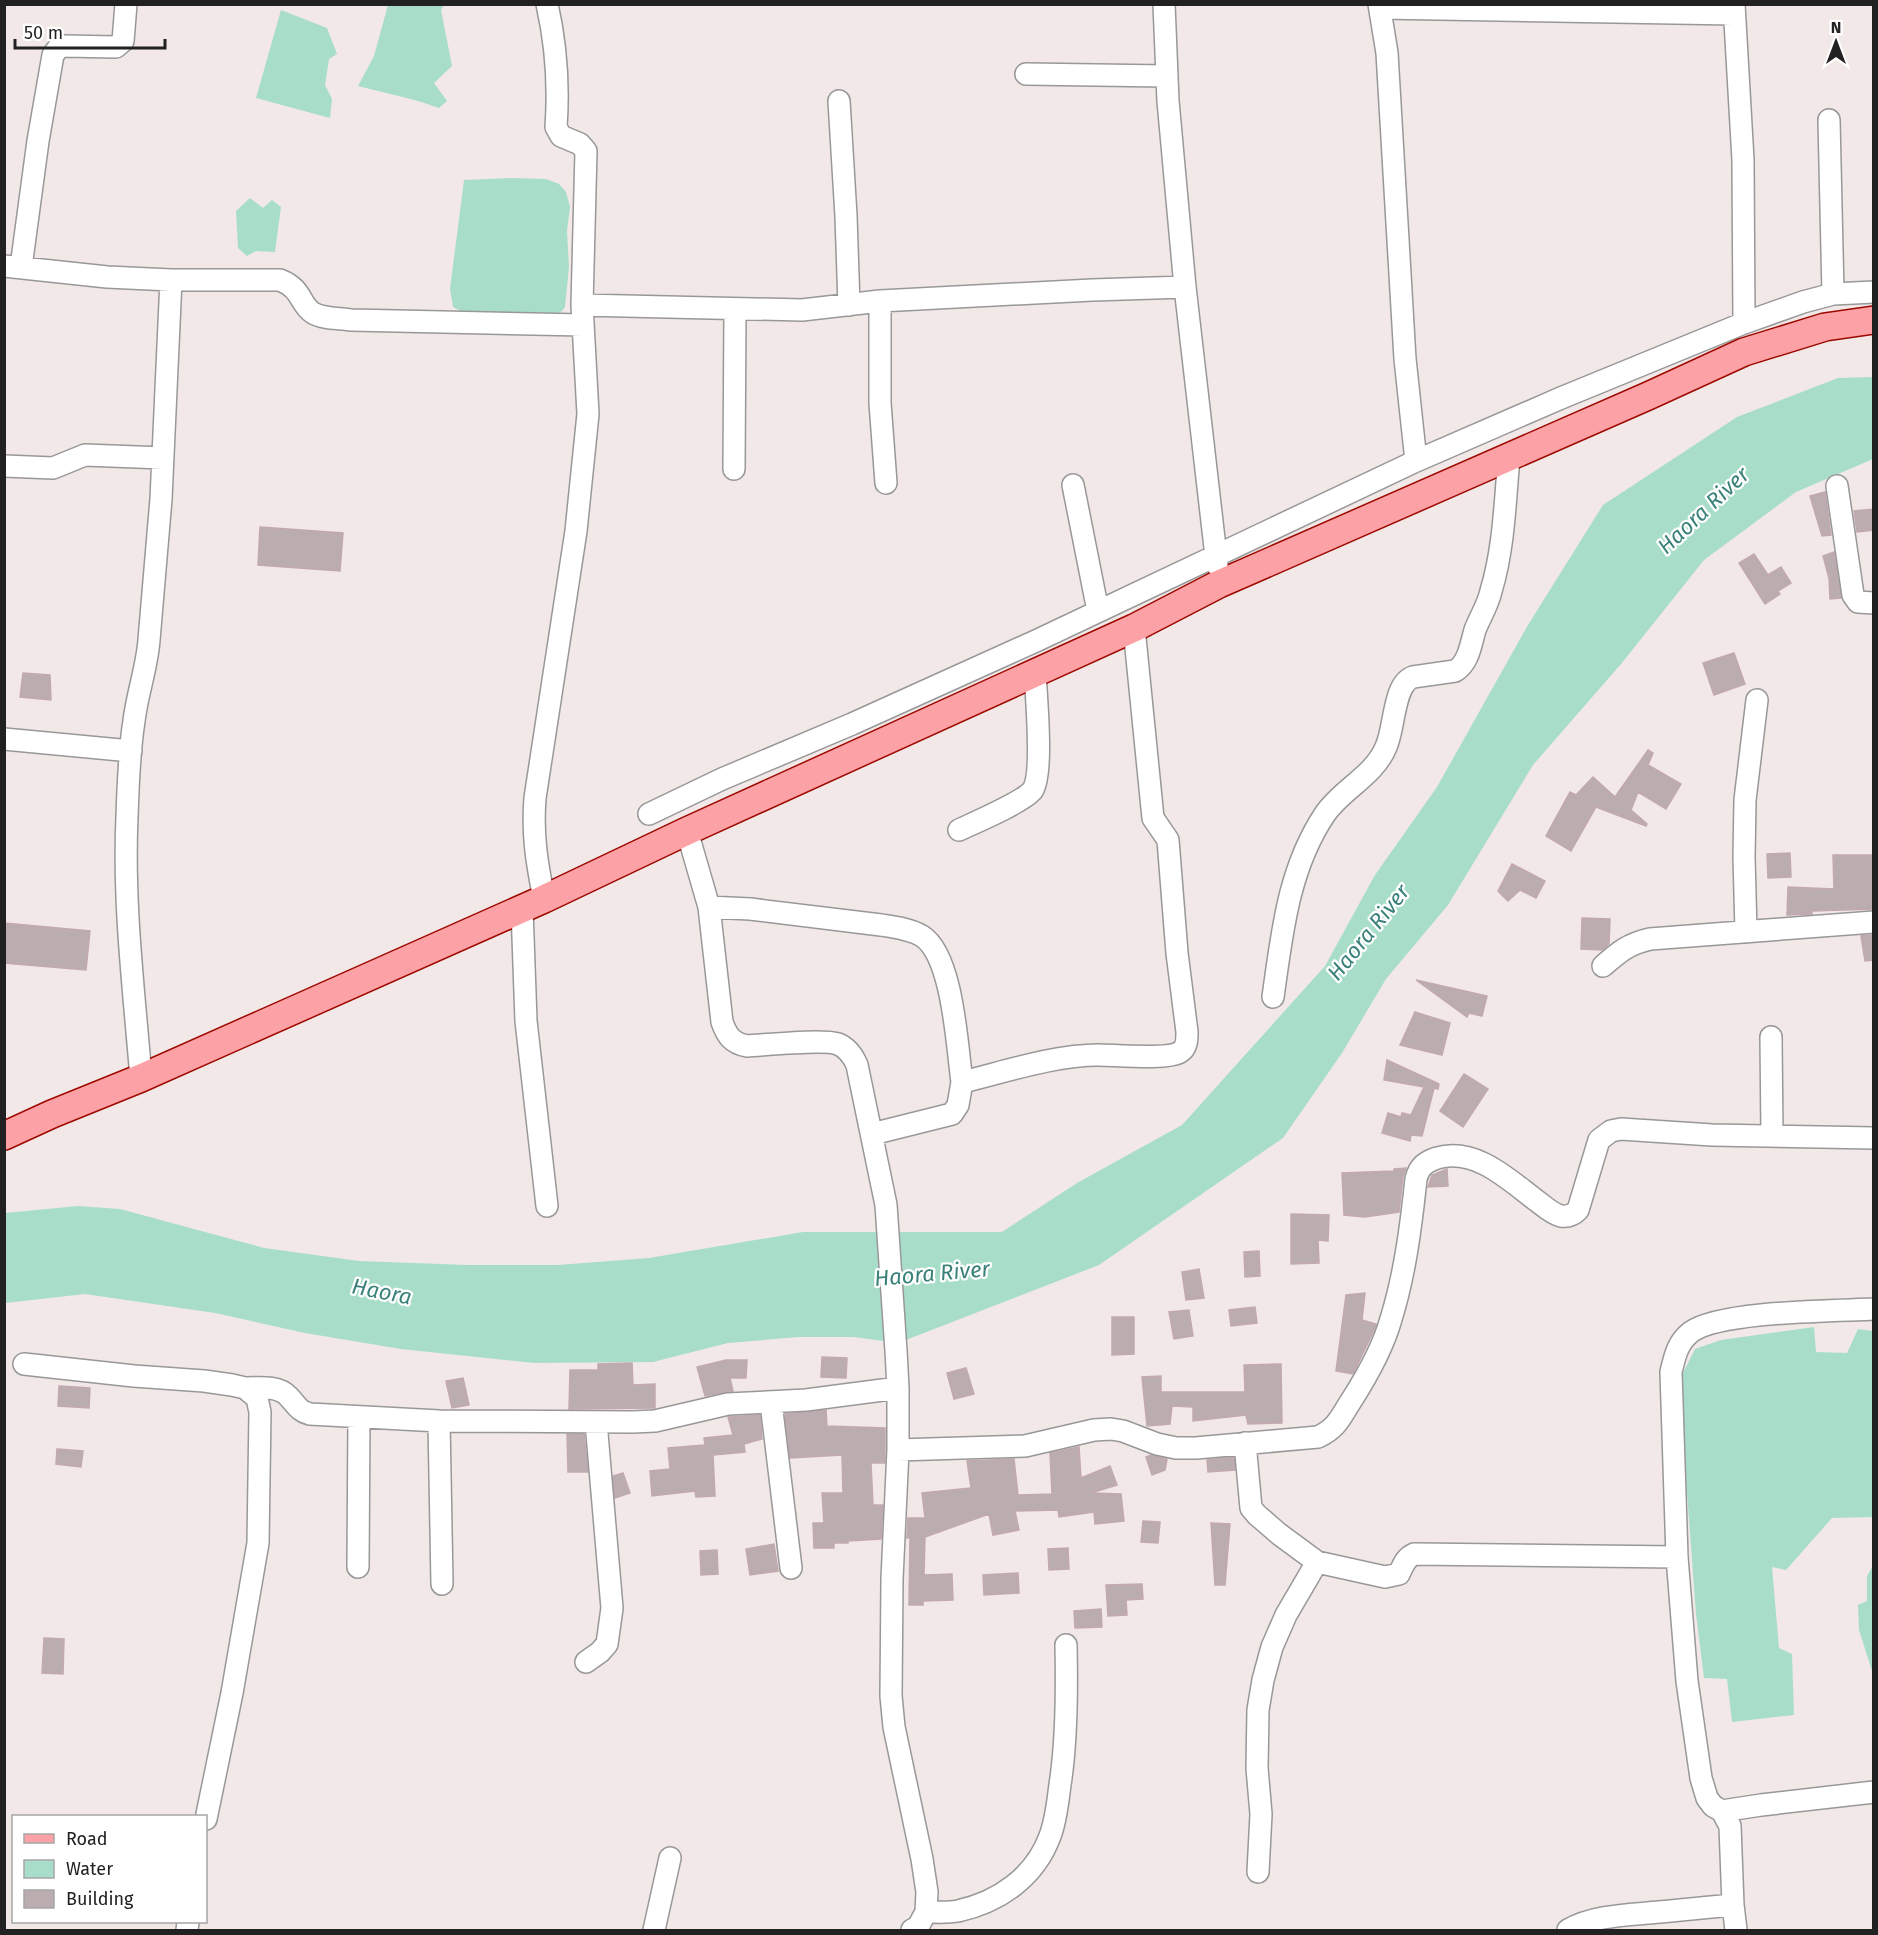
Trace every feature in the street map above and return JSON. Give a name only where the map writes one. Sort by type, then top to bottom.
[{"type":"main road","points":[[4,1136],[141,1078],[533,904],[687,831],[1134,628],[1219,584],[1744,352],[1825,327],[1874,320]]},
{"type":"street","points":[[126,4],[123,41],[116,47],[64,45],[59,47],[53,56],[13,266],[107,277],[171,280],[280,280],[298,291],[315,314],[351,320],[802,310],[880,301],[1185,287]]},
{"type":"street","points":[[547,4],[555,48],[556,127],[561,136],[580,144],[586,151],[583,315],[588,414],[576,531],[534,806],[533,904],[526,1021],[547,1206]]},
{"type":"street","points":[[1164,4],[1166,76],[1185,287],[1219,584]]},
{"type":"street","points":[[1416,461],[1405,359],[1387,53],[1379,6],[1734,9],[1743,160],[1744,323]]},
{"type":"street","points":[[1026,74],[1166,76]]},
{"type":"street","points":[[839,101],[849,305]]},
{"type":"street","points":[[1829,120],[1833,294]]},
{"type":"street","points":[[141,1078],[130,933],[126,818],[134,722],[138,694],[147,662],[163,458],[171,280]]},
{"type":"street","points":[[650,814],[722,779],[852,724],[1038,640],[1416,461],[1561,398],[1744,323],[1803,302],[1833,294],[1874,292]]},
{"type":"street","points":[[880,301],[880,403],[886,483]]},
{"type":"street","points":[[734,469],[735,310]]},
{"type":"street","points":[[4,466],[53,468],[85,456],[163,458]]},
{"type":"street","points":[[1273,998],[1293,880],[1312,836],[1326,812],[1376,765],[1386,749],[1403,683],[1413,677],[1455,671],[1465,662],[1495,577],[1509,457]]},
{"type":"street","points":[[1074,485],[1098,611]]},
{"type":"street","points":[[1837,486],[1853,595],[1858,602],[1874,603]]},
{"type":"street","points":[[962,1082],[1064,1058],[1097,1055],[1166,1056],[1174,1055],[1185,1048],[1187,1032],[1177,953],[1168,840],[1153,818],[1134,628]]},
{"type":"street","points":[[959,830],[1025,797],[1035,787],[1038,770],[1035,672]]},
{"type":"street","points":[[1746,932],[1745,800],[1757,700]]},
{"type":"street","points":[[4,739],[131,751]]},
{"type":"street","points":[[687,831],[708,907],[722,1022],[726,1033],[737,1044],[747,1046],[819,1043],[841,1045],[853,1056],[857,1065],[872,1134],[886,1205],[898,1388],[891,1696],[894,1727],[927,1892],[926,1912],[918,1927],[912,1930]]},
{"type":"street","points":[[708,907],[750,909],[881,925],[921,936],[933,946],[943,966],[951,1002],[962,1082],[957,1105],[952,1114],[872,1134]]},
{"type":"street","points":[[1603,966],[1625,947],[1650,939],[1874,922]]},
{"type":"street","points":[[1771,1037],[1772,1136]]},
{"type":"street","points":[[898,1450],[1025,1446],[1095,1430],[1111,1429],[1176,1448],[1318,1437],[1330,1431],[1336,1424],[1366,1377],[1391,1320],[1403,1268],[1416,1179],[1419,1169],[1428,1161],[1441,1157],[1457,1157],[1477,1161],[1492,1168],[1553,1212],[1566,1216],[1573,1215],[1578,1210],[1599,1140],[1611,1131],[1621,1129],[1712,1135],[1874,1138]]},
{"type":"street","points":[[1736,1930],[1730,1826],[1722,1812],[1707,1798],[1701,1778],[1687,1681],[1677,1557],[1671,1372],[1675,1354],[1681,1341],[1706,1324],[1736,1319],[1874,1309]]},
{"type":"street","points":[[24,1364],[272,1389],[288,1395],[297,1408],[310,1414],[438,1421],[655,1421],[728,1404],[771,1402],[898,1388]]},
{"type":"street","points":[[207,1815],[232,1693],[258,1543],[260,1412],[257,1398],[245,1388]]},
{"type":"street","points":[[771,1402],[791,1568]]},
{"type":"street","points":[[358,1567],[359,1417]]},
{"type":"street","points":[[438,1421],[442,1584]]},
{"type":"street","points":[[586,1662],[607,1644],[612,1608],[596,1422]]},
{"type":"street","points":[[1245,1443],[1251,1508],[1279,1534],[1317,1562],[1385,1577],[1400,1574],[1409,1556],[1414,1554],[1677,1557]]},
{"type":"street","points":[[1258,1872],[1261,1814],[1257,1768],[1258,1710],[1263,1680],[1272,1647],[1286,1615],[1317,1562]]},
{"type":"street","points":[[926,1912],[956,1911],[994,1899],[1010,1890],[1025,1875],[1045,1847],[1056,1812],[1065,1751],[1066,1645]]},
{"type":"street","points":[[1722,1812],[1761,1805],[1874,1792]]},
{"type":"street","points":[[654,1930],[670,1858]]},
{"type":"street","points":[[1568,1930],[1597,1920],[1620,1916],[1733,1905]]},
{"type":"water","points":[[388,5],[444,5],[441,10],[452,66],[434,83],[447,101],[439,108],[358,86],[374,56]]},
{"type":"water","points":[[281,10],[327,28],[337,54],[329,59],[325,85],[332,99],[330,118],[256,98]]},
{"type":"water","points":[[546,179],[559,184],[566,192],[570,207],[567,231],[569,267],[565,307],[558,313],[463,312],[453,307],[450,289],[464,180]]},
{"type":"water","points":[[250,198],[263,208],[272,200],[281,207],[275,252],[256,251],[247,256],[238,248],[236,211]]},
{"type":"water","points":[[1873,377],[1873,459],[1796,492],[1704,560],[1621,664],[1533,765],[1448,905],[1386,979],[1342,1053],[1283,1138],[1099,1265],[898,1343],[854,1337],[798,1337],[728,1343],[653,1362],[534,1363],[401,1349],[305,1333],[215,1313],[85,1294],[5,1303],[5,1213],[78,1206],[120,1209],[264,1248],[359,1261],[467,1265],[558,1265],[649,1258],[803,1232],[1002,1232],[1077,1183],[1182,1125],[1325,966],[1375,875],[1437,787],[1528,625],[1603,505],[1737,417],[1838,378]]},
{"type":"water","points":[[1814,1327],[1816,1352],[1847,1353],[1858,1329],[1873,1331],[1873,1517],[1832,1518],[1786,1570],[1772,1567],[1779,1648],[1792,1654],[1794,1715],[1732,1722],[1727,1679],[1704,1678],[1696,1614],[1684,1452],[1683,1373],[1695,1349],[1721,1340]]},
{"type":"water","points":[[1873,1566],[1873,1674],[1859,1630],[1858,1605],[1867,1601],[1867,1576]]},
{"type":"building","points":[[1825,492],[1831,535],[1822,536],[1810,496]]},
{"type":"building","points":[[1874,509],[1874,530],[1857,532],[1854,511]]},
{"type":"building","points":[[260,527],[343,533],[340,571],[258,565]]},
{"type":"building","points":[[1834,552],[1841,598],[1830,599],[1829,578],[1823,556]]},
{"type":"building","points":[[1754,554],[1768,575],[1781,567],[1791,583],[1778,591],[1780,594],[1765,604],[1739,563]]},
{"type":"building","points":[[1734,653],[1745,684],[1714,695],[1703,663]]},
{"type":"building","points":[[23,673],[50,675],[51,700],[20,697]]},
{"type":"building","points":[[1648,750],[1653,753],[1648,765],[1681,784],[1666,809],[1638,792],[1631,810],[1647,824],[1646,826],[1596,807],[1571,851],[1546,836],[1570,792],[1576,795],[1593,777],[1615,797]]},
{"type":"building","points":[[1790,853],[1791,877],[1768,878],[1767,854]]},
{"type":"building","points":[[1833,855],[1874,855],[1874,909],[1812,911],[1812,914],[1787,915],[1788,887],[1834,889]]},
{"type":"building","points":[[1512,864],[1545,881],[1536,898],[1520,890],[1508,901],[1498,891]]},
{"type":"building","points":[[1582,918],[1610,919],[1609,944],[1602,950],[1581,949]]},
{"type":"building","points":[[4,923],[90,931],[86,970],[4,963]]},
{"type":"building","points":[[1874,935],[1874,960],[1865,961],[1861,936]]},
{"type":"building","points":[[1416,980],[1487,996],[1482,1016],[1469,1013],[1467,1017]]},
{"type":"building","points":[[1415,1012],[1450,1023],[1442,1055],[1400,1045]]},
{"type":"building","points":[[1387,1060],[1439,1084],[1438,1089],[1434,1088],[1422,1136],[1411,1135],[1410,1141],[1382,1133],[1388,1113],[1401,1117],[1402,1113],[1411,1115],[1424,1087],[1384,1080]]},
{"type":"building","points":[[1464,1074],[1488,1089],[1463,1127],[1440,1111]]},
{"type":"building","points":[[1406,1168],[1399,1212],[1365,1217],[1344,1215],[1342,1173],[1394,1171],[1394,1169]]},
{"type":"building","points":[[1447,1169],[1448,1186],[1428,1187],[1432,1175]]},
{"type":"building","points":[[1291,1214],[1329,1215],[1328,1241],[1318,1240],[1319,1263],[1291,1264]]},
{"type":"building","points":[[1259,1251],[1260,1276],[1245,1277],[1244,1252]]},
{"type":"building","points":[[1199,1269],[1204,1298],[1186,1300],[1182,1272]]},
{"type":"building","points":[[1365,1293],[1362,1320],[1376,1324],[1376,1326],[1353,1374],[1336,1371],[1346,1295]]},
{"type":"building","points":[[1255,1307],[1257,1323],[1231,1326],[1229,1310]]},
{"type":"building","points":[[1189,1310],[1193,1336],[1174,1339],[1169,1312]]},
{"type":"building","points":[[1112,1317],[1134,1317],[1134,1354],[1112,1355]]},
{"type":"building","points":[[822,1357],[847,1358],[846,1378],[821,1377]]},
{"type":"building","points":[[726,1360],[747,1360],[746,1378],[730,1378],[733,1391],[705,1396],[697,1367]]},
{"type":"building","points":[[632,1363],[633,1385],[655,1384],[655,1408],[569,1409],[570,1370],[598,1370],[598,1364]]},
{"type":"building","points":[[1281,1364],[1282,1423],[1248,1424],[1246,1415],[1193,1421],[1193,1407],[1172,1406],[1170,1424],[1147,1426],[1142,1377],[1161,1376],[1161,1392],[1245,1392],[1244,1365]]},
{"type":"building","points":[[966,1368],[974,1394],[954,1399],[947,1373]]},
{"type":"building","points":[[463,1378],[469,1405],[452,1408],[446,1381]]},
{"type":"building","points":[[59,1386],[90,1388],[89,1408],[58,1406]]},
{"type":"building","points":[[826,1410],[827,1426],[885,1428],[885,1463],[871,1463],[873,1505],[883,1505],[881,1539],[834,1543],[834,1548],[814,1548],[813,1523],[824,1523],[822,1493],[843,1493],[842,1455],[790,1458],[785,1414]]},
{"type":"building","points":[[760,1415],[762,1439],[744,1444],[745,1452],[713,1455],[715,1496],[696,1497],[695,1491],[652,1496],[650,1471],[670,1469],[668,1448],[705,1445],[704,1438],[733,1435],[728,1417]]},
{"type":"building","points":[[567,1434],[584,1434],[588,1472],[568,1472]]},
{"type":"building","points":[[1079,1447],[1081,1478],[1110,1466],[1117,1485],[1091,1493],[1121,1494],[1124,1521],[1095,1524],[1094,1512],[1059,1517],[1058,1510],[1015,1511],[1019,1530],[993,1535],[989,1514],[925,1537],[924,1575],[952,1574],[953,1600],[923,1601],[923,1605],[909,1605],[908,1518],[925,1518],[922,1493],[971,1488],[967,1461],[1014,1459],[1018,1495],[1052,1494],[1050,1453]]},
{"type":"building","points":[[57,1449],[83,1451],[81,1467],[56,1464]]},
{"type":"building","points":[[1151,1455],[1167,1459],[1165,1470],[1152,1475],[1146,1457]]},
{"type":"building","points":[[1234,1457],[1235,1470],[1208,1472],[1207,1460]]},
{"type":"building","points":[[623,1473],[630,1493],[615,1498],[613,1476]]},
{"type":"building","points":[[1143,1521],[1160,1522],[1158,1543],[1141,1542]]},
{"type":"building","points":[[1211,1523],[1230,1524],[1225,1585],[1215,1585]]},
{"type":"building","points":[[774,1544],[778,1571],[750,1575],[746,1549]]},
{"type":"building","points":[[1068,1548],[1069,1569],[1049,1570],[1048,1549]]},
{"type":"building","points":[[717,1550],[718,1574],[701,1575],[700,1551]]},
{"type":"building","points":[[1018,1573],[1019,1593],[984,1595],[983,1575]]},
{"type":"building","points":[[1142,1584],[1143,1599],[1126,1600],[1127,1615],[1108,1616],[1106,1585]]},
{"type":"building","points":[[1101,1609],[1102,1627],[1075,1628],[1074,1611]]},
{"type":"building","points":[[44,1638],[64,1639],[63,1674],[42,1673]]},
{"type":"water label","name":"Haora River","points":[[1703,510]]},
{"type":"water label","name":"Haora River","points":[[1368,932]]},
{"type":"water label","name":"Haora River","points":[[932,1273]]},
{"type":"water label","name":"Haora","points":[[382,1291]]}]
